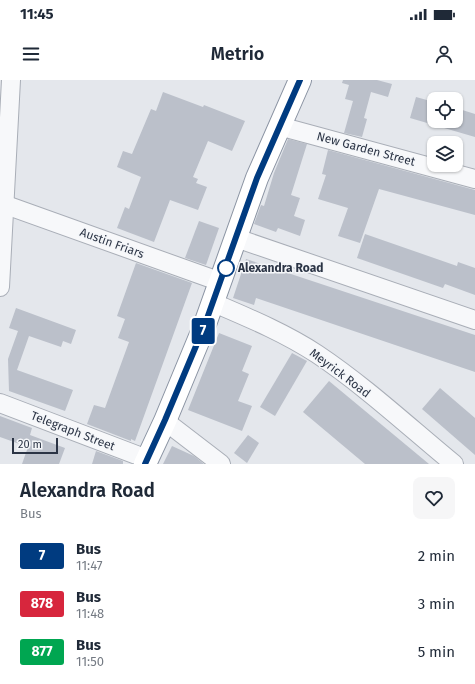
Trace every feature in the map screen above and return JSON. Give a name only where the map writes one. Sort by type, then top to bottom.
[{"type":"highway","points":[[146,462],[214,303],[257,178],[300,80]]},
{"type":"street","points":[[0,287],[3,204],[11,80]]},
{"type":"street","name":"New Garden Street","points":[[279,126],[475,179]]},
{"type":"street","name":"Austin Friars","points":[[3,204],[221,282]]},
{"type":"street","points":[[236,238],[475,320]]},
{"type":"street","name":"Meyrick Road","points":[[214,303],[260,323],[316,354],[339,370],[454,464]]},
{"type":"street","name":"Telegraph Street","points":[[0,403],[146,462]]},
{"type":"street","points":[[165,420],[220,464]]},
{"type":"building","points":[[343,80],[377,80],[392,84],[388,97],[371,92],[364,118],[367,119],[362,137],[344,133],[353,101],[345,99],[349,85],[342,83]]},
{"type":"building","points":[[163,92],[203,107],[204,105],[245,121],[232,151],[208,141],[193,177],[198,179],[196,183],[207,187],[198,210],[170,200],[154,242],[117,228],[125,207],[129,209],[141,177],[117,167],[123,151],[132,154],[151,109],[156,111]]},
{"type":"building","points":[[416,97],[427,100],[427,123],[410,118]]},
{"type":"building","points":[[463,110],[475,114],[475,137],[444,128],[463,128]]},
{"type":"building","points":[[288,139],[307,144],[291,195],[300,198],[294,216],[305,220],[300,236],[278,228],[276,232],[254,224],[261,205],[264,206],[274,173]]},
{"type":"building","points":[[328,150],[475,190],[475,215],[379,189],[360,243],[338,236],[348,208],[318,199],[326,175],[322,174]]},
{"type":"building","points":[[199,221],[219,228],[206,265],[185,258]]},
{"type":"building","points":[[365,234],[457,266],[458,262],[475,268],[475,295],[445,284],[443,288],[357,258]]},
{"type":"building","points":[[246,259],[475,335],[475,372],[256,298],[254,305],[233,298]]},
{"type":"building","points":[[136,263],[192,283],[135,441],[131,439],[131,441],[87,424],[94,405],[105,408],[129,342],[118,338],[125,319],[117,316]]},
{"type":"building","points":[[16,308],[76,330],[71,344],[63,341],[61,347],[29,336],[17,370],[73,390],[65,411],[9,391],[8,359],[18,331],[9,328]]},
{"type":"building","points":[[219,333],[252,346],[242,371],[249,374],[238,401],[252,406],[242,431],[188,410]]},
{"type":"building","points":[[292,353],[307,361],[275,416],[260,407]]},
{"type":"building","points":[[329,381],[429,464],[365,464],[303,412]]},
{"type":"building","points":[[440,388],[475,418],[475,455],[422,409]]},
{"type":"building","points":[[0,416],[32,428],[30,435],[65,448],[59,464],[22,464],[28,447],[0,437]]},
{"type":"building","points":[[248,435],[259,443],[247,463],[234,453]]},
{"type":"building","points":[[172,446],[194,456],[204,464],[163,464]]},
{"type":"building","points":[[96,451],[123,461],[123,464],[92,464]]},
{"type":"bus line","name":"7","points":[[145,464],[214,303],[257,178],[300,80]]},
{"type":"place","name":"Alexandra Road","points":[[226,268]]}]
